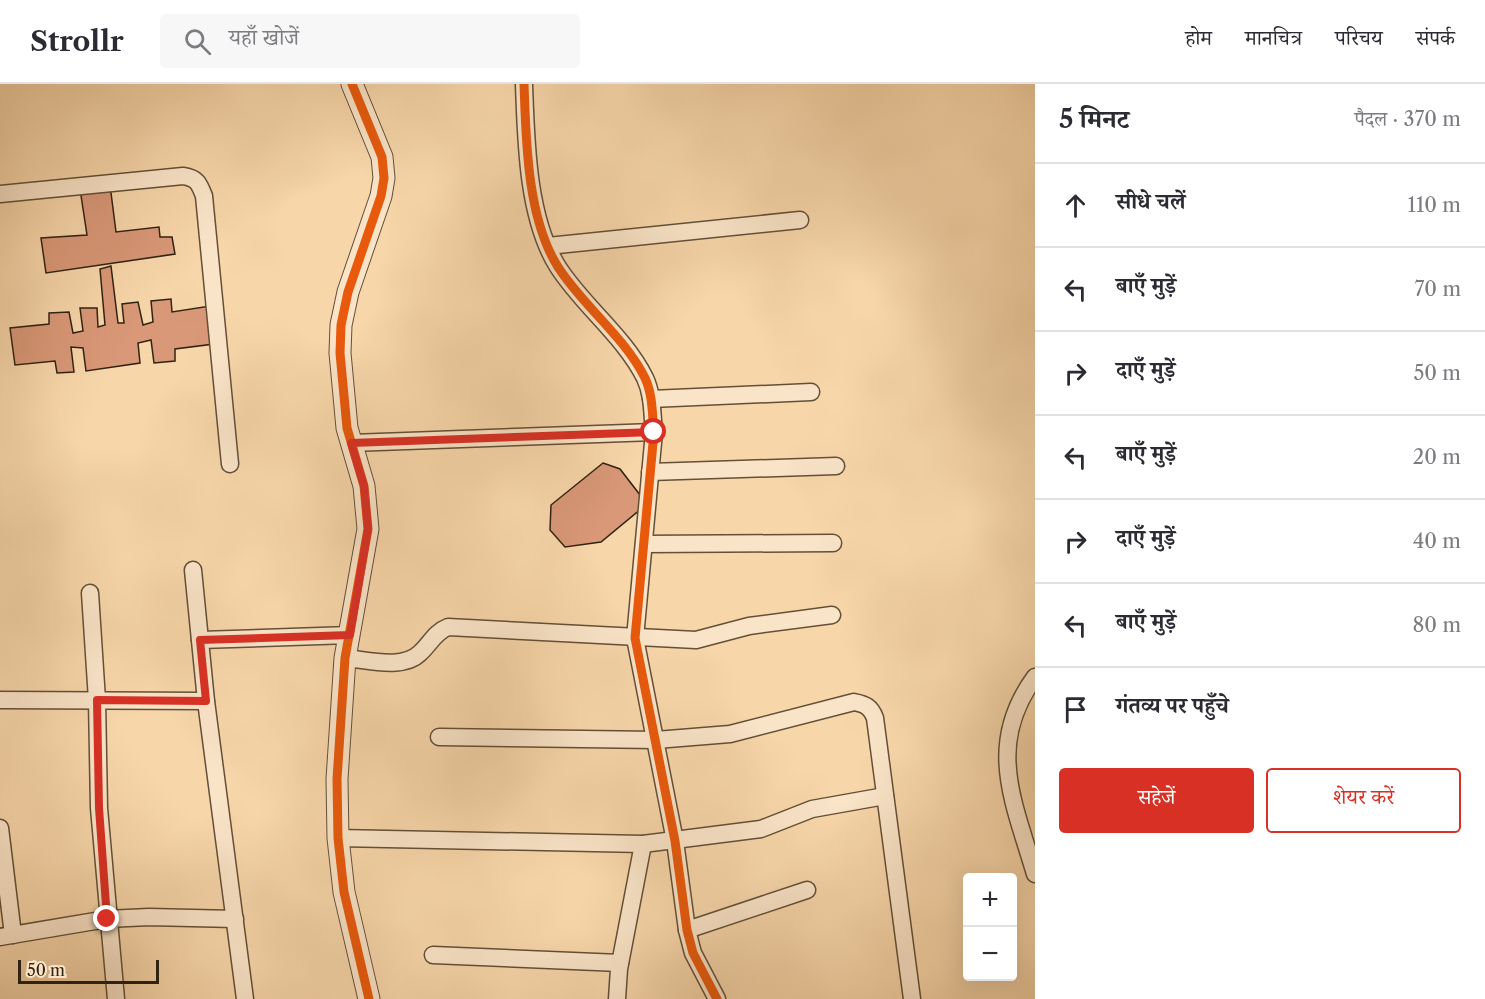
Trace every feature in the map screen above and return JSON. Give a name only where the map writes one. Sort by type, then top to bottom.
[{"type":"street","points":[[352,84],[382,157],[384,178],[381,196],[348,292],[341,325],[340,353],[351,443],[364,486],[368,529],[345,658],[337,779],[338,838],[344,892],[369,999]]},
{"type":"street","points":[[524,84],[529,166],[540,226],[548,246],[558,266],[579,294],[631,356],[645,380],[651,399],[654,432],[636,638],[675,841],[687,930],[693,953],[717,999]]},
{"type":"street","points":[[0,194],[183,177],[192,177],[199,183],[204,196],[230,464]]},
{"type":"street","points":[[548,246],[800,220]]},
{"type":"street","points":[[651,399],[811,392]]},
{"type":"street","points":[[351,443],[654,432]]},
{"type":"street","points":[[650,472],[836,466]]},
{"type":"street","points":[[644,544],[833,543]]},
{"type":"street","points":[[193,570],[206,701],[245,999]]},
{"type":"street","points":[[90,593],[97,700],[99,808],[107,919],[116,999]]},
{"type":"street","points":[[345,658],[406,662],[421,652],[441,630],[448,627],[696,640],[749,626],[832,615]]},
{"type":"street","points":[[200,640],[350,635]]},
{"type":"street","points":[[1035,676],[1020,699],[1011,726],[1005,757],[1009,783],[1035,874]]},
{"type":"street","points":[[0,700],[206,701]]},
{"type":"street","points":[[439,737],[656,740],[730,734],[854,702],[865,704],[875,718],[912,999]]},
{"type":"street","points":[[338,838],[643,844],[760,829],[812,809],[885,796]]},
{"type":"street","points":[[0,828],[6,936],[107,919],[149,917],[235,920]]},
{"type":"street","points":[[617,999],[620,963],[643,844]]},
{"type":"street","points":[[687,930],[807,890]]},
{"type":"street","points":[[433,955],[620,963]]},
{"type":"building","points":[[110,185],[116,232],[159,227],[160,237],[172,237],[175,254],[46,273],[41,238],[87,235],[80,189]]},
{"type":"building","points":[[111,266],[118,323],[124,323],[122,304],[138,302],[143,325],[153,322],[151,301],[171,299],[172,312],[210,306],[214,344],[175,349],[175,361],[154,363],[151,340],[138,343],[140,363],[86,371],[83,348],[71,347],[74,372],[57,373],[55,361],[15,365],[10,328],[49,324],[49,313],[69,312],[73,333],[83,331],[80,308],[97,308],[98,327],[105,325],[100,269]]},
{"type":"building","points":[[603,463],[620,469],[647,504],[601,542],[565,547],[550,530],[551,505]]},
{"type":"cycle path","points":[[352,84],[382,157],[384,178],[381,196],[348,292],[341,325],[340,353],[347,428],[364,486],[368,529],[345,658],[337,779],[338,838],[344,892],[369,999]]},
{"type":"cycle path","points":[[524,84],[530,178],[540,226],[548,247],[568,281],[626,348],[645,378],[650,391],[654,432],[635,638],[675,841],[687,930],[693,953],[717,999]]},
{"type":"route","points":[[107,919],[99,808],[97,700],[206,701],[200,640],[350,635],[362,552],[368,529],[364,486],[351,443],[654,432]]}]
